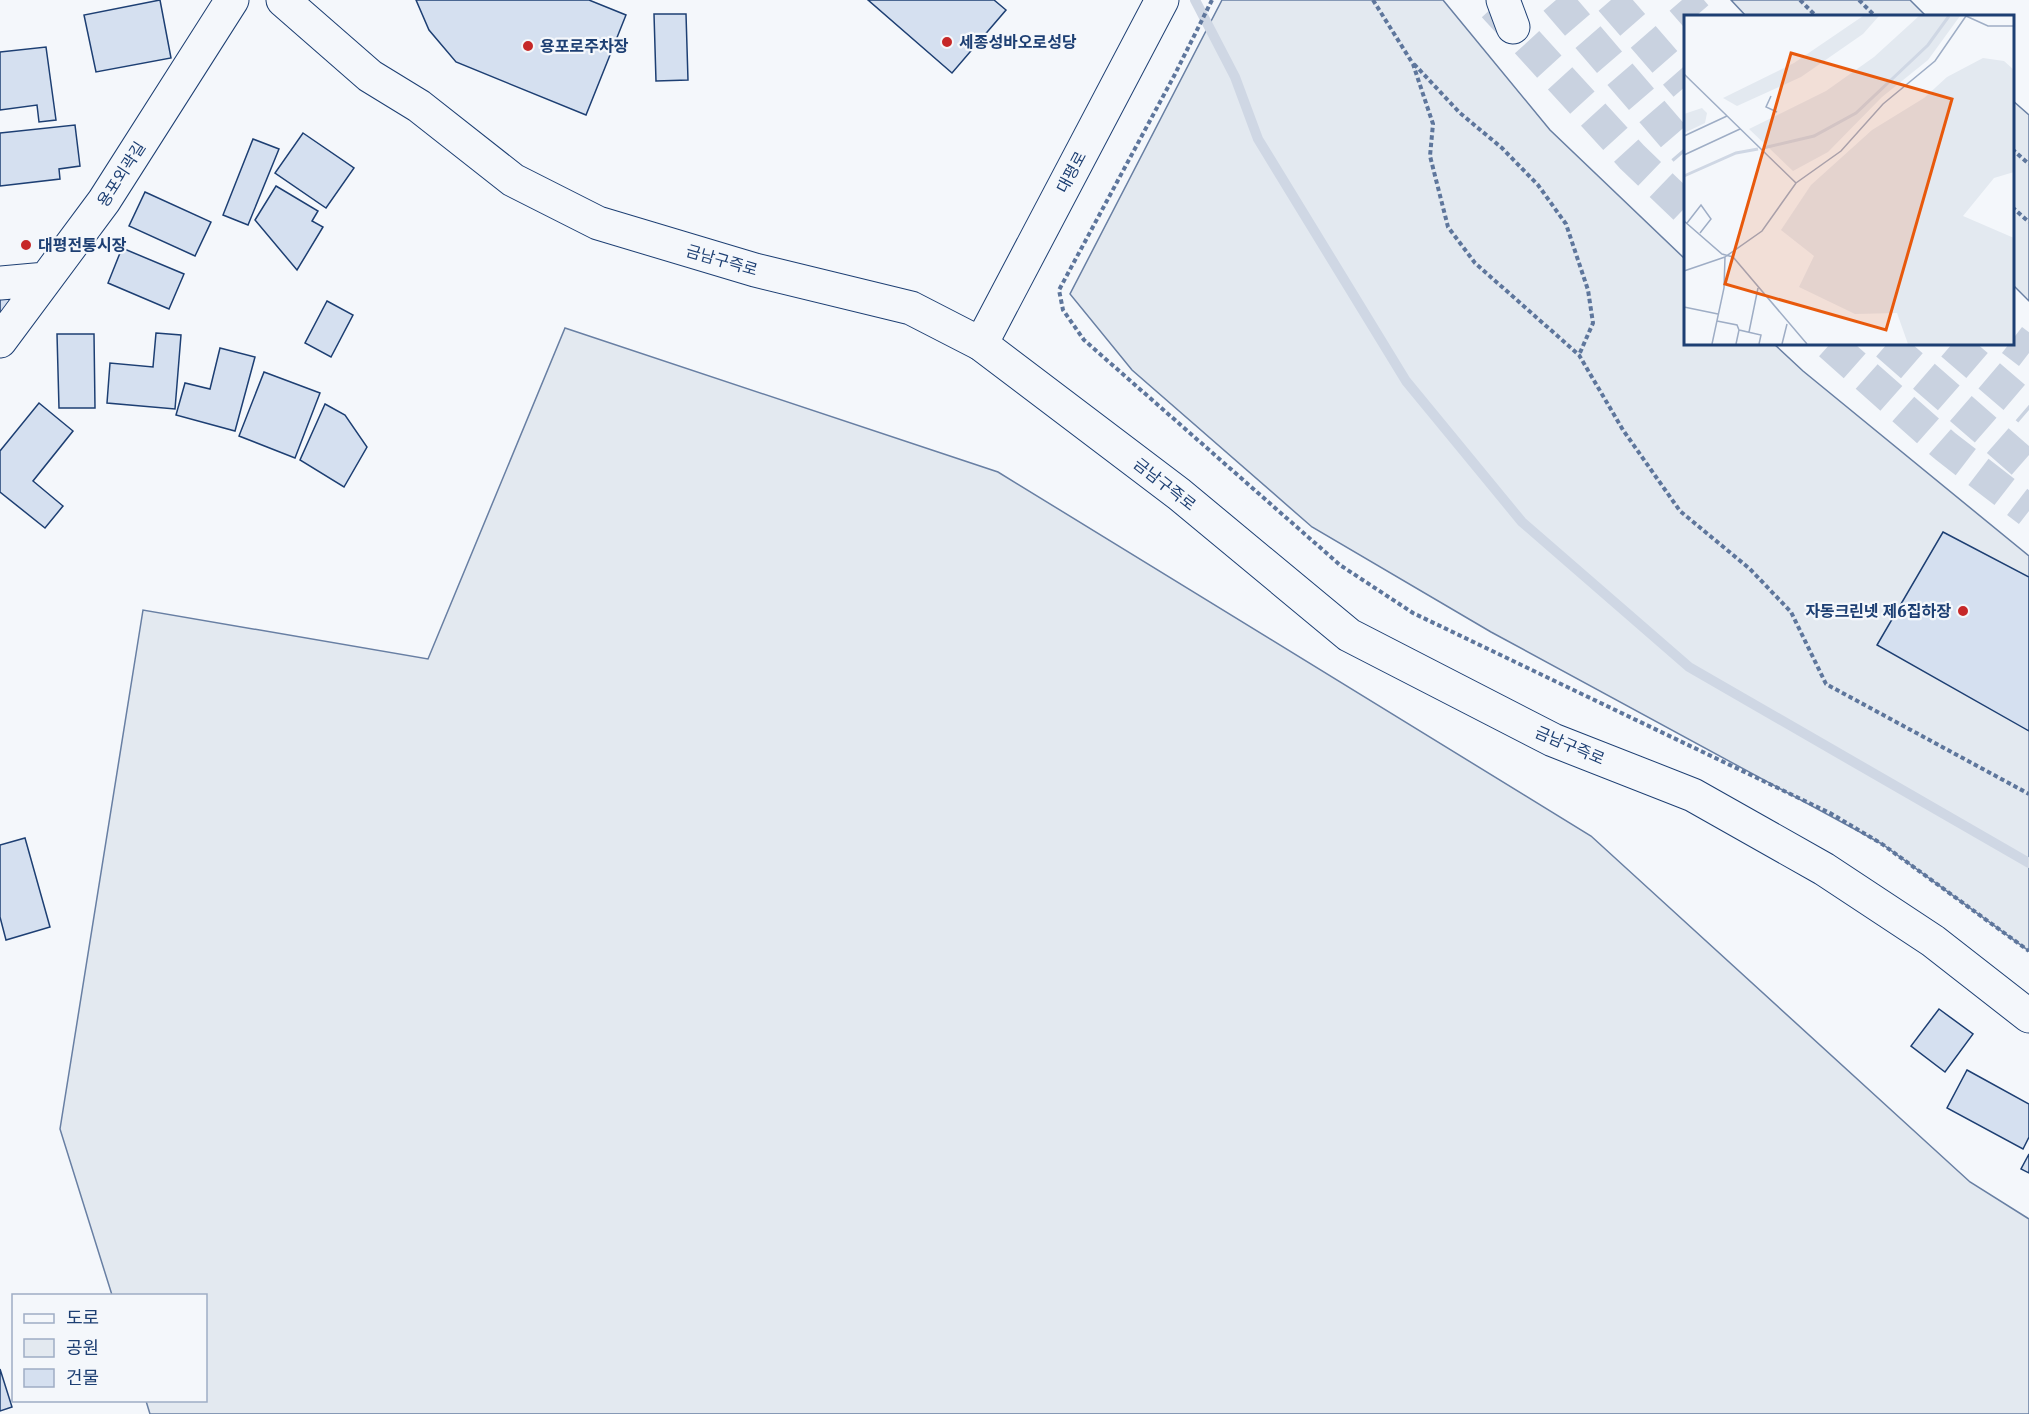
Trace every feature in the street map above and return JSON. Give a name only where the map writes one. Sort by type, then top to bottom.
[{"type":"main road","name":"용포외곽길","points":[[0,341],[104,201],[232,0]]},
{"type":"main road","name":"금남구즉로","points":[[283,0],[370,76],[419,106],[513,180],[587,218],[755,270],[911,308],[981,344],[1179,494],[1349,635],[1553,740],[1693,795],[1824,869],[1933,941],[2029,1016]]},
{"type":"main road","name":"대평로","points":[[981,344],[1162,0]]},
{"type":"main road","points":[[0,283],[46,279]]},
{"type":"path","points":[[1212,0],[1059,291],[1063,310],[1084,340],[1340,565],[1413,613],[1830,813],[1882,844],[2029,951]]},
{"type":"path","points":[[1373,0],[1413,64],[1460,113],[1502,148],[1538,185],[1566,224],[1588,290],[1593,323],[1579,355]]},
{"type":"path","points":[[1800,0],[1815,15]]},
{"type":"path","points":[[1859,0],[1874,15]]},
{"type":"path","points":[[1413,64],[1433,124],[1430,156],[1448,227],[1475,263],[1579,355],[1623,430],[1680,511],[1750,569],[1791,612],[1826,684],[2029,794]]},
{"type":"path","points":[[2014,150],[2029,164]]},
{"type":"path","points":[[2014,208],[2029,222]]},
{"type":"green space","points":[[1222,0],[1443,0],[1550,130],[1684,258],[1684,345],[1775,345],[1803,371],[2029,556],[2029,951],[1882,844],[1491,632],[1312,527],[1132,370],[1070,294]]},
{"type":"green space","points":[[1731,0],[1910,0],[1925,15],[1745,15]]},
{"type":"green space","points":[[2014,102],[2029,115],[2029,301],[2014,286]]},
{"type":"green space","points":[[565,328],[998,472],[1591,836],[1970,1182],[2029,1219],[2029,1414],[150,1414],[146,1402],[207,1402],[207,1294],[112,1294],[60,1129],[143,610],[428,659]]},
{"type":"building","points":[[160,0],[171,58],[96,72],[84,15]]},
{"type":"building","name":"용포로주차장","points":[[416,0],[589,0],[626,15],[586,115],[456,62],[429,30]]},
{"type":"building","name":"세종성바오로성당","points":[[868,0],[994,0],[1006,10],[952,73]]},
{"type":"building","points":[[654,14],[686,14],[688,80],[656,81]]},
{"type":"building","points":[[46,47],[56,120],[39,122],[37,105],[0,110],[0,52]]},
{"type":"building","points":[[75,125],[80,166],[59,169],[60,179],[0,186],[0,133]]},
{"type":"building","points":[[303,133],[354,168],[326,208],[275,173]]},
{"type":"building","points":[[253,139],[279,149],[248,225],[223,215]]},
{"type":"building","points":[[276,186],[318,211],[312,221],[323,227],[297,270],[255,220]]},
{"type":"building","points":[[145,192],[211,222],[195,256],[129,226]]},
{"type":"building","points":[[122,248],[184,274],[169,309],[108,283]]},
{"type":"building","points":[[20,292],[0,324],[0,293]]},
{"type":"building","points":[[327,301],[353,315],[331,357],[305,343]]},
{"type":"building","points":[[156,333],[181,335],[175,409],[107,403],[110,363],[153,367]]},
{"type":"building","points":[[57,334],[94,334],[95,408],[59,408]]},
{"type":"building","points":[[220,348],[255,357],[235,431],[176,415],[185,383],[210,389]]},
{"type":"building","points":[[264,372],[320,393],[295,458],[239,436]]},
{"type":"building","points":[[39,403],[73,431],[33,481],[63,506],[45,528],[0,492],[0,451]]},
{"type":"building","points":[[325,404],[345,415],[367,447],[344,487],[300,460]]},
{"type":"building","name":"자동크린넷 제6집하장","points":[[1943,532],[2029,577],[2029,731],[1877,645]]},
{"type":"building","points":[[25,838],[50,927],[6,940],[0,917],[0,845]]},
{"type":"building","points":[[1939,1009],[1973,1034],[1945,1072],[1911,1046]]},
{"type":"building","points":[[1967,1070],[2029,1104],[2029,1137],[2023,1149],[1947,1108]]},
{"type":"building","points":[[2029,1154],[2029,1173],[2021,1169]]},
{"type":"building","points":[[0,1369],[12,1407],[0,1411]]},
{"type":"waterway","points":[[1195,0],[1235,77],[1258,139],[1406,381],[1522,522],[1689,667],[2029,863]]},
{"type":"tunnel","points":[[1556,0],[1684,149]]},
{"type":"tunnel","points":[[1611,0],[1684,84]]},
{"type":"tunnel","points":[[1682,0],[1695,15]]},
{"type":"tunnel","points":[[1494,6],[1632,157],[1684,207]]},
{"type":"tunnel","points":[[2014,342],[2029,353]]},
{"type":"tunnel","points":[[1831,345],[1945,446],[2029,511]]},
{"type":"tunnel","points":[[1888,345],[2029,468]]},
{"type":"tunnel","points":[[1953,345],[2029,410]]},
{"type":"place","name":"세종성바오로성당","points":[[947,42]]},
{"type":"place","name":"용포로주차장","points":[[528,46]]},
{"type":"place","name":"대평전통시장","points":[[26,245]]},
{"type":"place","name":"자동크린넷 제6집하장","points":[[1963,611]]}]
